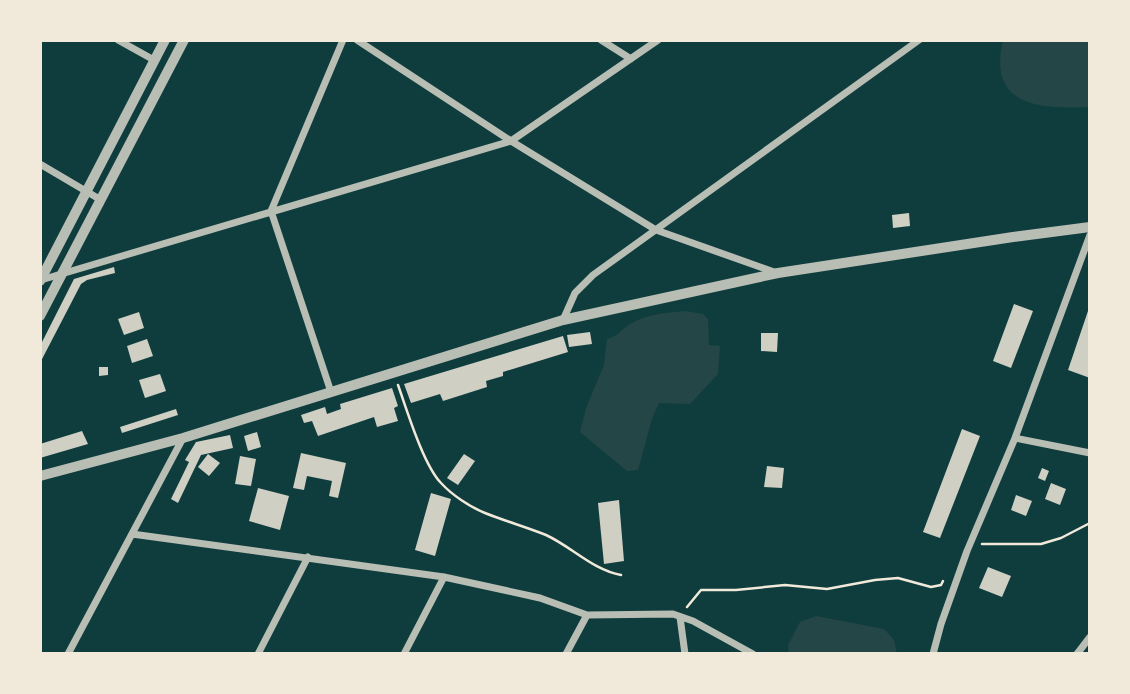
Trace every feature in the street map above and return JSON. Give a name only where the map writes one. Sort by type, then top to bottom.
[{"type":"street","points":[[118,40],[154,60]]},
{"type":"street","points":[[40,280],[164,40]]},
{"type":"street","points":[[40,316],[184,40]]},
{"type":"street","points":[[331,392],[271,211],[343,40]]},
{"type":"street","points":[[357,40],[511,141],[656,230],[778,273]]},
{"type":"street","points":[[601,40],[631,59]]},
{"type":"street","points":[[40,280],[511,141],[659,40]]},
{"type":"street","points":[[563,320],[575,293],[593,275],[919,40]]},
{"type":"street","points":[[40,164],[101,200]]},
{"type":"street","points":[[40,476],[183,438],[563,320],[778,273],[1090,227]]},
{"type":"street","points":[[933,654],[967,551],[1015,438],[1090,234]]},
{"type":"street","points":[[68,654],[183,438]]},
{"type":"street","points":[[1015,438],[1090,453]]},
{"type":"street","points":[[132,534],[444,577],[540,598],[587,615],[666,614],[680,617],[753,654]]},
{"type":"street","points":[[258,654],[308,557]]},
{"type":"street","points":[[404,654],[444,577]]},
{"type":"street","points":[[566,654],[587,615]]},
{"type":"street","points":[[680,617],[685,654]]},
{"type":"street","points":[[1077,654],[1090,637]]},
{"type":"path","points":[[393,372],[413,429],[440,483],[484,512],[547,536],[597,567],[621,575]]},
{"type":"path","points":[[967,551],[977,544],[1041,544],[1061,538],[1090,523]]},
{"type":"path","points":[[680,617],[701,590],[785,585],[827,589],[898,578],[931,587],[941,585],[947,576]]},
{"type":"shaded area","points":[[1003,40],[1090,40],[1090,107],[1036,104],[1010,91],[1003,79],[1000,62]]},
{"type":"shaded area","points":[[685,311],[703,314],[708,319],[709,345],[720,346],[718,374],[690,404],[659,403],[638,470],[627,471],[580,432],[586,408],[604,365],[607,339],[643,318]]},
{"type":"shaded area","points":[[816,616],[884,629],[894,640],[897,654],[789,654],[788,645],[800,622]]},
{"type":"building","points":[[909,213],[910,226],[893,228],[892,215]]},
{"type":"building","points":[[114,267],[115,273],[81,284],[40,363],[40,346],[74,279]]},
{"type":"building","points":[[1014,304],[1033,311],[1011,368],[993,361]]},
{"type":"building","points":[[1090,308],[1090,378],[1068,370]]},
{"type":"building","points":[[139,312],[144,328],[124,335],[118,319]]},
{"type":"building","points":[[590,332],[592,344],[569,347],[567,335]]},
{"type":"building","points":[[761,333],[778,333],[777,352],[761,351]]},
{"type":"building","points":[[563,336],[568,352],[503,372],[503,376],[486,381],[487,387],[443,401],[440,394],[411,403],[404,384]]},
{"type":"building","points":[[147,339],[153,356],[132,363],[127,346]]},
{"type":"building","points":[[99,367],[108,367],[108,375],[99,376]]},
{"type":"building","points":[[160,374],[166,391],[145,398],[139,380]]},
{"type":"building","points":[[392,388],[398,406],[394,408],[398,421],[377,427],[374,417],[318,436],[312,421],[304,423],[301,415],[325,407],[327,414],[341,409],[340,404]]},
{"type":"building","points":[[176,409],[178,415],[122,433],[120,427]]},
{"type":"building","points":[[962,429],[980,436],[940,538],[923,532]]},
{"type":"building","points":[[82,431],[88,444],[40,458],[40,444]]},
{"type":"building","points":[[257,432],[261,447],[248,451],[244,436]]},
{"type":"building","points":[[230,435],[233,448],[201,455],[178,503],[171,499],[189,462],[185,460],[196,442]]},
{"type":"building","points":[[301,453],[346,463],[338,498],[329,496],[332,481],[307,476],[304,490],[293,488]]},
{"type":"building","points":[[208,454],[220,463],[209,476],[198,467]]},
{"type":"building","points":[[464,454],[475,461],[458,485],[447,478]]},
{"type":"building","points":[[240,456],[256,459],[251,486],[235,484]]},
{"type":"building","points":[[767,466],[784,468],[782,488],[764,487]]},
{"type":"building","points":[[1042,468],[1049,471],[1045,481],[1038,478]]},
{"type":"building","points":[[1051,483],[1066,489],[1060,505],[1045,499]]},
{"type":"building","points":[[258,488],[289,496],[280,530],[249,521]]},
{"type":"building","points":[[431,493],[451,499],[435,556],[415,550]]},
{"type":"building","points":[[1016,495],[1032,501],[1026,516],[1011,510]]},
{"type":"building","points":[[619,500],[624,561],[604,564],[598,503]]},
{"type":"building","points":[[988,567],[1011,576],[1002,597],[979,588]]}]
